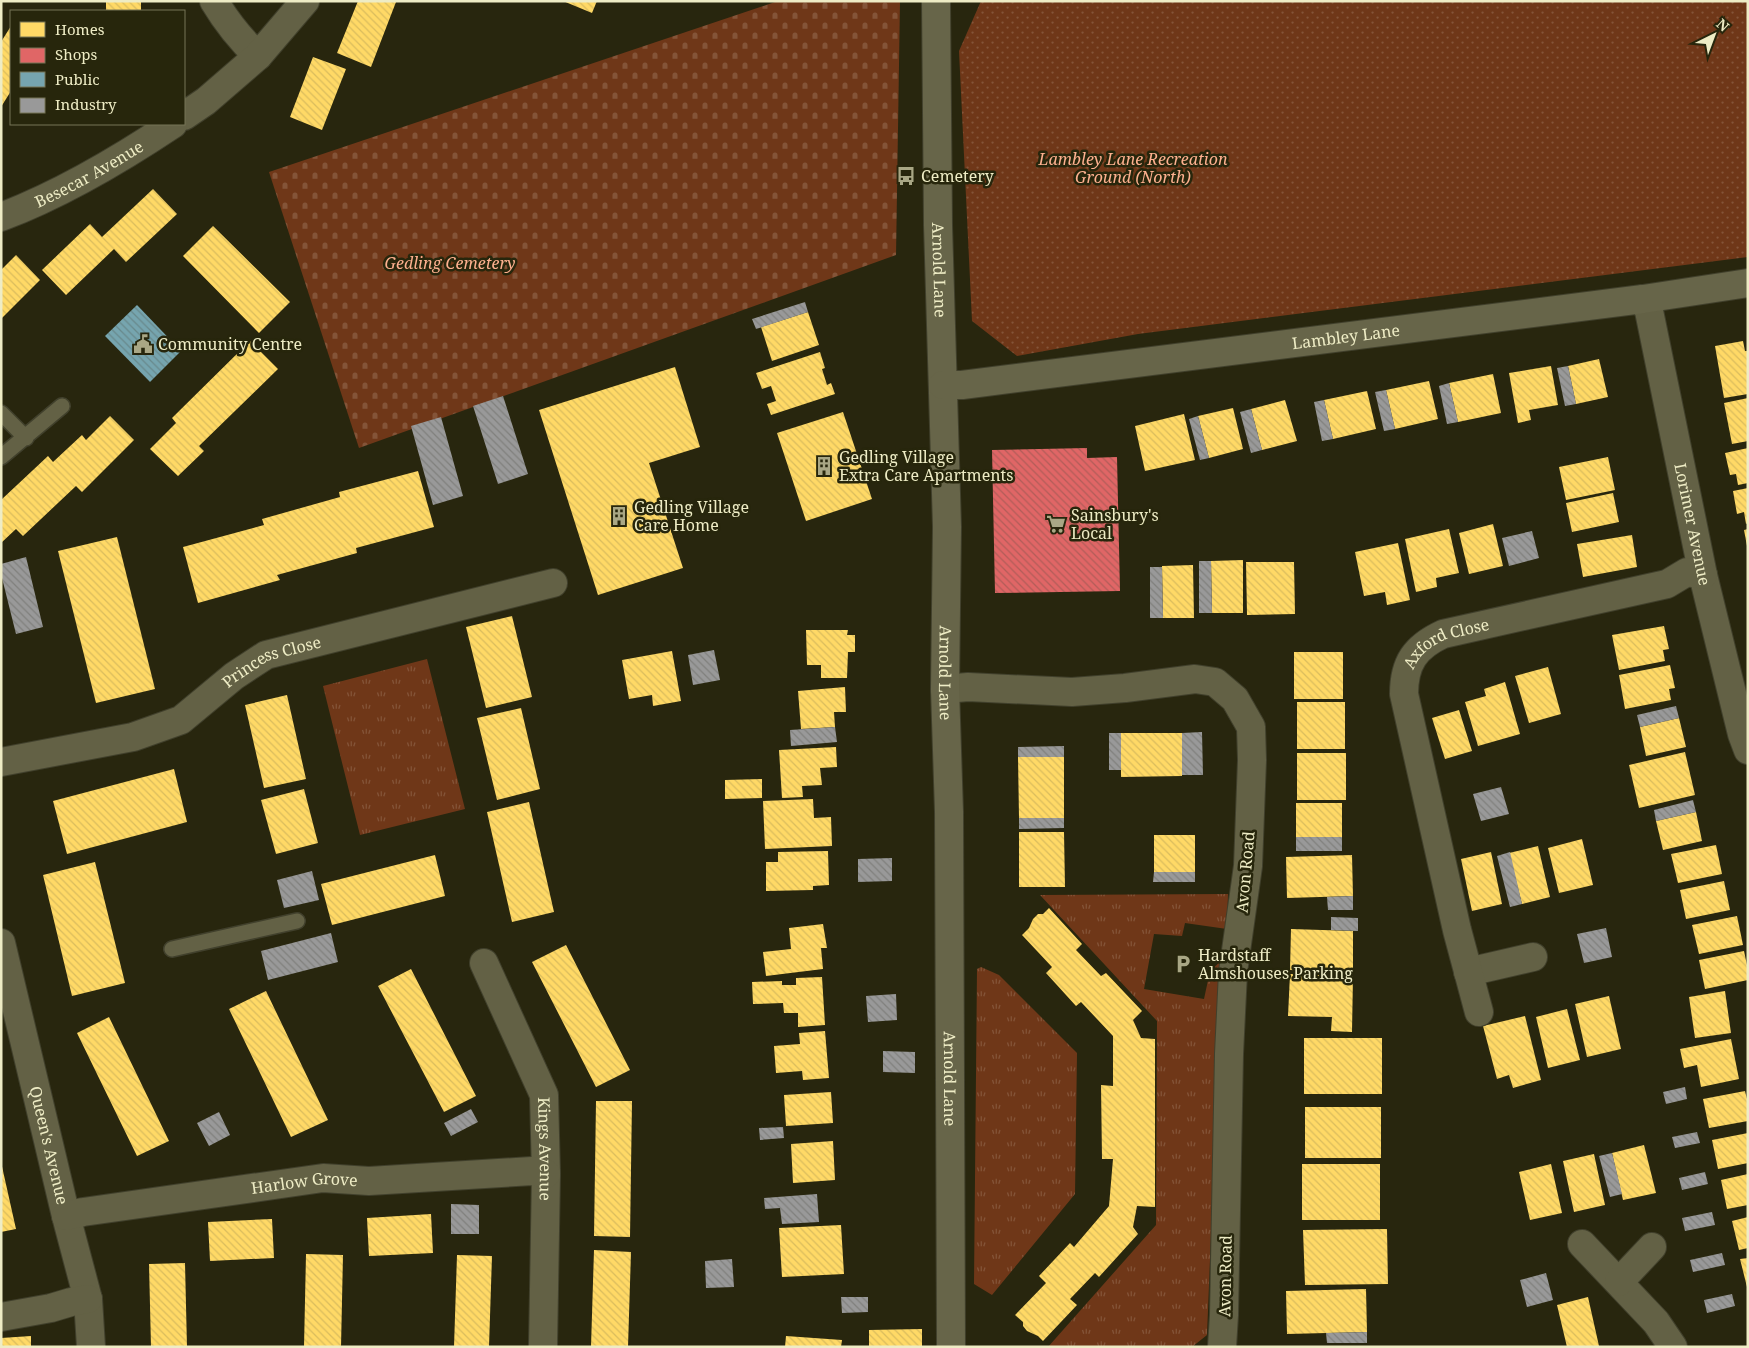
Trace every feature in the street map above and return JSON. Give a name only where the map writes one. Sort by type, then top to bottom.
[{"type":"street","points":[[214,1],[247,46],[258,56]]},
{"type":"street","points":[[185,115],[206,101],[258,56],[305,1]]},
{"type":"street","name":"Arnold Lane","points":[[936,1],[938,225],[947,526],[944,689],[949,812],[951,1347]]},
{"type":"street","name":"Besecar Avenue","points":[[1,217],[37,203],[127,155],[172,125]]},
{"type":"street","name":"Lambley Lane","points":[[943,385],[962,386],[1643,299],[1748,283]]},
{"type":"street","name":"Lorimer Avenue","points":[[1643,299],[1649,311],[1703,575],[1742,734],[1748,750]]},
{"type":"street","name":"Axford Close","points":[[1479,1012],[1468,972],[1404,694],[1404,677],[1414,656],[1427,642],[1443,634],[1667,584],[1687,572],[1703,575]]},
{"type":"street","name":"Princess Close","points":[[1,762],[134,737],[181,720],[234,676],[266,655],[553,583]]},
{"type":"street","name":"Avon Road","points":[[944,689],[968,687],[1072,692],[1195,679],[1215,682],[1235,700],[1251,728],[1252,760],[1248,866],[1233,972],[1229,1045],[1222,1347]]},
{"type":"street","name":"Queen's Avenue","points":[[1,943],[9,1009],[88,1299],[91,1347]]},
{"type":"street","points":[[1468,972],[1533,957]]},
{"type":"street","name":"Kings Avenue","points":[[484,963],[544,1095],[546,1174],[543,1347]]},
{"type":"street","name":"Harlow Grove","points":[[66,1216],[323,1178],[369,1181],[532,1171],[546,1174]]},
{"type":"street","points":[[1582,1244],[1656,1322],[1672,1347]]},
{"type":"street","points":[[1619,1282],[1652,1247]]},
{"type":"street","points":[[1,1318],[88,1299]]},
{"type":"lane","points":[[1,457],[62,406]]},
{"type":"lane","points":[[1,413],[26,438]]},
{"type":"lane","points":[[172,949],[297,921]]},
{"type":"green space","name":"Gedling Cemetery","points":[[778,1],[900,1],[896,255],[359,448],[269,172]]},
{"type":"green space","name":"Lambley Lane Recreation Ground (North)","points":[[981,1],[1748,1],[1748,257],[1138,334],[1017,356],[972,321],[959,51]]},
{"type":"green space","points":[[427,659],[465,809],[360,835],[323,686]]},
{"type":"green space","points":[[1228,894],[1227,929],[1185,923],[1182,936],[1154,934],[1144,989],[1204,999],[1210,971],[1222,960],[1207,1335],[1192,1347],[1048,1347],[1156,1225],[1157,1021],[1040,895]]},
{"type":"green space","points":[[981,967],[999,975],[1077,1053],[1075,1194],[992,1295],[974,1284],[977,969]]},
{"type":"building: Homes","points":[[106,1],[141,1],[141,10],[106,10]]},
{"type":"building: Homes","points":[[358,1],[396,2],[371,67],[337,53]]},
{"type":"building: Homes","points":[[563,1],[597,1],[592,13]]},
{"type":"building: Homes","points":[[10,28],[10,93],[1,107],[1,42]]},
{"type":"building: Homes","points":[[313,57],[346,69],[322,130],[290,117]]},
{"type":"building: Homes","points":[[153,189],[177,214],[126,262],[114,249],[66,295],[42,270],[90,224],[102,237]]},
{"type":"building: Homes","points":[[213,226],[290,302],[259,333],[183,256]]},
{"type":"building: Homes","points":[[16,255],[40,280],[1,319],[1,270]]},
{"type":"building: Homes","points":[[808,312],[819,345],[772,361],[761,327]]},
{"type":"building: Homes","points":[[250,341],[278,369],[199,446],[204,451],[178,476],[150,449],[176,423],[172,418]]},
{"type":"building: Homes","points":[[1743,341],[1745,351],[1748,351],[1748,394],[1724,398],[1715,346]]},
{"type":"building: Homes","points":[[820,352],[825,368],[822,369],[827,385],[831,383],[835,394],[771,415],[767,404],[776,401],[771,386],[762,389],[756,373]]},
{"type":"building: Homes","points":[[1599,359],[1608,397],[1576,404],[1568,366]]},
{"type":"building: Homes","points":[[1551,366],[1558,405],[1529,410],[1531,420],[1518,423],[1509,373]]},
{"type":"building: Homes","name":"Gedling Village Care Home","points":[[675,367],[700,447],[649,463],[683,568],[598,595],[539,410]]},
{"type":"building: Homes","points":[[1493,374],[1501,413],[1458,422],[1449,383]]},
{"type":"building: Homes","points":[[1429,381],[1438,419],[1395,429],[1386,390]]},
{"type":"building: Homes","points":[[1367,391],[1376,429],[1333,439],[1324,400]]},
{"type":"building: Homes","points":[[1748,398],[1748,441],[1732,444],[1724,403]]},
{"type":"building: Homes","points":[[1285,400],[1297,441],[1262,450],[1251,409]]},
{"type":"building: Homes","points":[[1233,408],[1243,449],[1209,458],[1198,416]]},
{"type":"building: Homes","name":"Gedling Village Extra Care Apartments","points":[[843,412],[872,499],[806,521],[777,433]]},
{"type":"building: Homes","points":[[1184,414],[1195,460],[1145,471],[1135,426]]},
{"type":"building: Homes","points":[[110,416],[134,440],[82,492],[76,486],[23,536],[16,529],[1,543],[1,500],[48,456],[53,462],[82,435],[86,440]]},
{"type":"building: Homes","points":[[1748,448],[1748,483],[1738,485],[1736,474],[1730,475],[1725,453]]},
{"type":"building: Homes","points":[[1608,457],[1615,490],[1566,500],[1559,467]]},
{"type":"building: Homes","points":[[418,471],[434,527],[356,548],[357,553],[277,575],[280,580],[198,603],[183,547],[264,525],[262,519],[340,497],[339,492]]},
{"type":"building: Homes","points":[[1748,488],[1748,523],[1746,524],[1744,512],[1737,514],[1733,491]]},
{"type":"building: Homes","points":[[1613,493],[1619,522],[1572,532],[1566,503]]},
{"type":"building: Homes","points":[[1493,524],[1503,566],[1469,574],[1459,533]]},
{"type":"building: Homes","points":[[1449,529],[1459,573],[1436,578],[1437,587],[1416,592],[1405,539]]},
{"type":"building: Homes","points":[[1748,529],[1748,546],[1747,546],[1744,530]]},
{"type":"building: Homes","points":[[1632,535],[1637,567],[1583,577],[1577,544]]},
{"type":"building: Homes","points":[[117,537],[155,689],[96,703],[58,551]]},
{"type":"building: Homes","points":[[1398,543],[1410,600],[1387,605],[1385,592],[1364,596],[1355,552]]},
{"type":"building: Homes","points":[[1243,560],[1243,613],[1212,613],[1211,561]]},
{"type":"building: Homes","points":[[1246,562],[1294,562],[1295,614],[1247,615]]},
{"type":"building: Homes","points":[[1193,565],[1194,618],[1163,618],[1162,566]]},
{"type":"building: Homes","points":[[512,616],[532,697],[486,708],[466,627]]},
{"type":"building: Homes","points":[[1664,626],[1669,649],[1663,650],[1665,661],[1619,670],[1612,635]]},
{"type":"building: Homes","points":[[806,630],[848,630],[847,635],[855,635],[855,652],[848,652],[847,678],[821,678],[821,665],[807,665]]},
{"type":"building: Homes","points":[[672,651],[681,701],[653,706],[652,695],[629,699],[622,660]]},
{"type":"building: Homes","points":[[1294,652],[1343,652],[1343,699],[1294,699]]},
{"type":"building: Homes","points":[[1670,665],[1675,688],[1669,689],[1671,700],[1625,709],[1619,675]]},
{"type":"building: Homes","points":[[1548,667],[1561,714],[1529,723],[1515,676]]},
{"type":"building: Homes","points":[[1505,682],[1520,734],[1478,746],[1465,702],[1486,696],[1484,689]]},
{"type":"building: Homes","points":[[845,687],[846,712],[834,712],[835,727],[801,729],[798,691]]},
{"type":"building: Homes","points":[[287,695],[306,779],[264,788],[245,705]]},
{"type":"building: Homes","points":[[1297,702],[1345,702],[1345,749],[1297,749]]},
{"type":"building: Homes","points":[[521,708],[540,789],[497,800],[477,718]]},
{"type":"building: Homes","points":[[1459,710],[1472,751],[1445,759],[1432,718]]},
{"type":"building: Homes","points":[[1679,718],[1686,747],[1646,756],[1640,727]]},
{"type":"building: Homes","points":[[1121,733],[1182,733],[1182,776],[1121,777]]},
{"type":"building: Homes","points":[[836,747],[837,767],[820,768],[822,785],[802,786],[803,797],[782,798],[779,750]]},
{"type":"building: Homes","points":[[1685,752],[1695,795],[1639,808],[1629,765]]},
{"type":"building: Homes","points":[[1297,753],[1346,753],[1346,800],[1297,800]]},
{"type":"building: Homes","points":[[1018,757],[1064,757],[1064,818],[1019,818]]},
{"type":"building: Homes","points":[[174,769],[187,822],[67,854],[53,801]]},
{"type":"building: Homes","points":[[762,779],[762,798],[725,799],[725,780]]},
{"type":"building: Homes","points":[[304,789],[318,843],[276,854],[261,800]]},
{"type":"building: Homes","points":[[813,799],[814,818],[831,817],[832,846],[765,849],[763,801]]},
{"type":"building: Homes","points":[[529,802],[554,912],[512,922],[487,812]]},
{"type":"building: Homes","points":[[1296,803],[1342,803],[1342,837],[1296,837]]},
{"type":"building: Homes","points":[[1696,812],[1702,841],[1663,850],[1656,821]]},
{"type":"building: Homes","points":[[1019,832],[1064,832],[1065,887],[1019,887]]},
{"type":"building: Homes","points":[[1154,835],[1195,835],[1195,872],[1154,872]]},
{"type":"building: Homes","points":[[1582,839],[1593,885],[1559,893],[1548,848]]},
{"type":"building: Homes","points":[[1716,845],[1722,874],[1678,883],[1671,854]]},
{"type":"building: Homes","points":[[1538,846],[1550,897],[1522,904],[1509,853]]},
{"type":"building: Homes","points":[[828,851],[829,885],[813,886],[813,890],[766,891],[766,862],[778,862],[778,852]]},
{"type":"building: Homes","points":[[1491,852],[1502,904],[1472,911],[1461,859]]},
{"type":"building: Homes","points":[[435,855],[445,896],[332,925],[321,884]]},
{"type":"building: Homes","points":[[1352,855],[1353,896],[1287,898],[1286,857]]},
{"type":"building: Homes","points":[[95,862],[125,983],[72,996],[43,875]]},
{"type":"building: Homes","points":[[1724,881],[1730,910],[1686,919],[1680,890]]},
{"type":"building: Homes","points":[[1049,908],[1082,944],[1076,950],[1101,976],[1106,973],[1142,1011],[1133,1020],[1141,1038],[1155,1039],[1155,1207],[1137,1206],[1133,1227],[1138,1234],[1099,1277],[1095,1273],[1070,1299],[1077,1305],[1043,1341],[1038,1336],[1027,1331],[1023,1326],[1023,1322],[1015,1315],[1046,1283],[1039,1276],[1070,1243],[1074,1247],[1109,1206],[1113,1159],[1102,1159],[1101,1085],[1113,1086],[1113,1036],[1081,1002],[1076,1006],[1046,973],[1052,967],[1022,935],[1038,914],[1043,914]]},
{"type":"building: Homes","points":[[1737,916],[1743,945],[1699,954],[1692,925]]},
{"type":"building: Homes","points":[[823,924],[827,948],[821,948],[823,969],[766,976],[763,952],[791,949],[789,928]]},
{"type":"building: Homes","points":[[1291,929],[1353,931],[1353,972],[1290,970]]},
{"type":"building: Homes","points":[[566,945],[630,1070],[596,1087],[532,962]]},
{"type":"building: Homes","points":[[1744,951],[1748,980],[1705,989],[1699,960]]},
{"type":"building: Homes","points":[[411,969],[476,1096],[444,1112],[378,986]]},
{"type":"building: Homes","points":[[1290,974],[1353,976],[1352,1032],[1331,1031],[1332,1017],[1288,1016]]},
{"type":"building: Homes","points":[[822,977],[825,1025],[798,1027],[798,1013],[784,1013],[783,1003],[753,1004],[752,982],[782,981],[782,985],[796,985],[796,978]]},
{"type":"building: Homes","points":[[266,991],[328,1120],[291,1137],[229,1009]]},
{"type":"building: Homes","points":[[1725,991],[1731,1033],[1695,1038],[1689,997]]},
{"type":"building: Homes","points":[[1609,996],[1621,1049],[1587,1057],[1575,1004]]},
{"type":"building: Homes","points":[[1567,1009],[1580,1060],[1548,1068],[1536,1017]]},
{"type":"building: Homes","points":[[1525,1016],[1541,1080],[1513,1088],[1509,1075],[1497,1079],[1483,1026]]},
{"type":"building: Homes","points":[[109,1017],[169,1141],[137,1156],[77,1033]]},
{"type":"building: Homes","points":[[825,1031],[829,1078],[803,1080],[802,1071],[776,1073],[774,1046],[800,1044],[799,1033]]},
{"type":"building: Homes","points":[[1304,1038],[1382,1038],[1382,1094],[1304,1094]]},
{"type":"building: Homes","points":[[1731,1039],[1739,1079],[1701,1087],[1697,1065],[1684,1068],[1680,1049]]},
{"type":"building: Homes","points":[[1745,1091],[1748,1103],[1748,1121],[1709,1128],[1703,1099]]},
{"type":"building: Homes","points":[[831,1092],[833,1123],[786,1126],[784,1095]]},
{"type":"building: Homes","points":[[596,1101],[632,1101],[630,1237],[594,1236]]},
{"type":"building: Homes","points":[[1305,1107],[1381,1107],[1381,1158],[1305,1158]]},
{"type":"building: Homes","points":[[1748,1133],[1748,1163],[1718,1169],[1712,1140]]},
{"type":"building: Homes","points":[[833,1141],[835,1180],[793,1183],[791,1144]]},
{"type":"building: Homes","points":[[1644,1145],[1656,1193],[1623,1200],[1612,1153]]},
{"type":"building: Homes","points":[[1594,1154],[1605,1205],[1574,1212],[1563,1161]]},
{"type":"building: Homes","points":[[1,1162],[16,1229],[1,1232]]},
{"type":"building: Homes","points":[[1302,1164],[1380,1164],[1380,1220],[1302,1220]]},
{"type":"building: Homes","points":[[1551,1164],[1562,1213],[1530,1220],[1519,1172]]},
{"type":"building: Homes","points":[[1748,1174],[1748,1205],[1727,1209],[1721,1180]]},
{"type":"building: Homes","points":[[431,1214],[433,1253],[369,1256],[367,1218]]},
{"type":"building: Homes","points":[[1748,1217],[1748,1248],[1739,1250],[1732,1221]]},
{"type":"building: Homes","points":[[272,1219],[274,1258],[210,1261],[208,1222]]},
{"type":"building: Homes","points":[[841,1225],[844,1274],[782,1277],[779,1228]]},
{"type":"building: Homes","points":[[1387,1229],[1388,1284],[1305,1285],[1303,1230]]},
{"type":"building: Homes","points":[[594,1250],[631,1252],[628,1347],[591,1347]]},
{"type":"building: Homes","points":[[306,1254],[343,1255],[341,1347],[304,1347]]},
{"type":"building: Homes","points":[[457,1255],[492,1256],[489,1347],[454,1347]]},
{"type":"building: Homes","points":[[1748,1258],[1748,1287],[1747,1287],[1740,1259]]},
{"type":"building: Homes","points":[[185,1263],[187,1347],[151,1347],[149,1264]]},
{"type":"building: Homes","points":[[1366,1289],[1367,1332],[1287,1334],[1286,1291]]},
{"type":"building: Homes","points":[[1588,1297],[1599,1346],[1567,1347],[1557,1305]]},
{"type":"building: Homes","points":[[922,1329],[922,1347],[869,1347],[869,1330]]},
{"type":"building: Homes","points":[[31,1336],[31,1347],[1,1347],[1,1338]]},
{"type":"building: Homes","points":[[786,1336],[842,1340],[841,1347],[785,1347]]},
{"type":"building: Shops","name":"Sainsbury's Local","points":[[1087,448],[1087,458],[1117,457],[1120,591],[995,593],[992,450]]},
{"type":"building: Public","name":"Community Centre","points":[[137,305],[181,351],[150,382],[105,336]]},
{"type":"building: Industry","points":[[805,302],[808,312],[756,329],[752,319]]},
{"type":"building: Industry","points":[[1568,366],[1576,404],[1565,406],[1557,368]]},
{"type":"building: Industry","points":[[1449,383],[1458,422],[1447,424],[1439,386]]},
{"type":"building: Industry","points":[[1386,390],[1395,429],[1384,431],[1375,392]]},
{"type":"building: Industry","points":[[503,396],[528,474],[498,484],[473,406]]},
{"type":"building: Industry","points":[[1324,400],[1333,439],[1322,441],[1314,402]]},
{"type":"building: Industry","points":[[1251,409],[1262,450],[1251,453],[1240,412]]},
{"type":"building: Industry","points":[[1198,416],[1209,458],[1200,460],[1189,419]]},
{"type":"building: Industry","points":[[441,417],[463,496],[433,505],[411,426]]},
{"type":"building: Industry","points":[[1532,531],[1539,558],[1509,566],[1502,538]]},
{"type":"building: Industry","points":[[26,557],[43,627],[16,634],[1,574],[1,564]]},
{"type":"building: Industry","points":[[1199,561],[1211,561],[1212,613],[1199,613]]},
{"type":"building: Industry","points":[[1150,567],[1162,567],[1163,618],[1150,618]]},
{"type":"building: Industry","points":[[714,650],[720,680],[693,685],[688,655]]},
{"type":"building: Industry","points":[[1676,706],[1679,718],[1640,727],[1637,715]]},
{"type":"building: Industry","points":[[835,727],[837,742],[791,746],[790,730]]},
{"type":"building: Industry","points":[[1202,732],[1203,775],[1182,775],[1182,733]]},
{"type":"building: Industry","points":[[1109,733],[1121,733],[1121,770],[1109,770]]},
{"type":"building: Industry","points":[[1064,746],[1064,757],[1018,757],[1018,747]]},
{"type":"building: Industry","points":[[1501,787],[1509,814],[1481,821],[1473,794]]},
{"type":"building: Industry","points":[[1693,800],[1696,812],[1656,821],[1654,810]]},
{"type":"building: Industry","points":[[1019,818],[1064,818],[1064,828],[1019,829]]},
{"type":"building: Industry","points":[[1296,837],[1342,837],[1342,851],[1296,851]]},
{"type":"building: Industry","points":[[1510,852],[1522,904],[1510,907],[1497,856]]},
{"type":"building: Industry","points":[[892,858],[892,881],[858,882],[858,859]]},
{"type":"building: Industry","points":[[312,871],[319,900],[284,908],[277,880]]},
{"type":"building: Industry","points":[[1154,872],[1195,872],[1195,882],[1153,882]]},
{"type":"building: Industry","points":[[1353,896],[1353,910],[1328,910],[1327,897]]},
{"type":"building: Industry","points":[[1331,917],[1358,918],[1358,931],[1331,930]]},
{"type":"building: Industry","points":[[1606,928],[1612,957],[1584,963],[1577,934]]},
{"type":"building: Industry","points":[[331,933],[338,962],[268,980],[261,951]]},
{"type":"building: Industry","points":[[896,994],[897,1020],[868,1022],[866,996]]},
{"type":"building: Industry","points":[[883,1051],[915,1052],[915,1073],[883,1072]]},
{"type":"building: Industry","points":[[1685,1087],[1687,1099],[1666,1104],[1663,1092]]},
{"type":"building: Industry","points":[[471,1109],[478,1122],[451,1136],[444,1123]]},
{"type":"building: Industry","points":[[219,1112],[230,1135],[209,1146],[197,1123]]},
{"type":"building: Industry","points":[[783,1127],[784,1138],[760,1140],[759,1128]]},
{"type":"building: Industry","points":[[1697,1132],[1700,1143],[1675,1148],[1672,1137]]},
{"type":"building: Industry","points":[[1612,1153],[1622,1194],[1610,1197],[1599,1156]]},
{"type":"building: Industry","points":[[1705,1172],[1708,1184],[1682,1190],[1679,1178]]},
{"type":"building: Industry","points":[[817,1194],[819,1222],[782,1224],[780,1208],[765,1209],[764,1198]]},
{"type":"building: Industry","points":[[451,1204],[479,1205],[479,1234],[451,1234]]},
{"type":"building: Industry","points":[[1712,1212],[1715,1225],[1685,1231],[1682,1218]]},
{"type":"building: Industry","points":[[1722,1253],[1725,1265],[1693,1272],[1690,1260]]},
{"type":"building: Industry","points":[[732,1259],[734,1287],[706,1288],[705,1261]]},
{"type":"building: Industry","points":[[1546,1273],[1553,1300],[1527,1307],[1520,1280]]},
{"type":"building: Industry","points":[[1732,1294],[1735,1306],[1707,1313],[1704,1300]]},
{"type":"building: Industry","points":[[841,1297],[868,1297],[868,1312],[842,1313]]},
{"type":"building: Industry","points":[[1367,1332],[1367,1343],[1327,1343],[1326,1333]]},
{"type":"place","name":"Cemetery","points":[[906,176]]},
{"type":"place","name":"Community Centre","points":[[143,344]]},
{"type":"place","name":"Gedling Village Extra Care Apartments","points":[[824,466]]},
{"type":"place","name":"Gedling Village Care Home","points":[[619,516]]},
{"type":"place","name":"Sainsbury's Local","points":[[1056,524]]},
{"type":"place","name":"Hardstaff Almshouses Parking","points":[[1183,964]]}]
